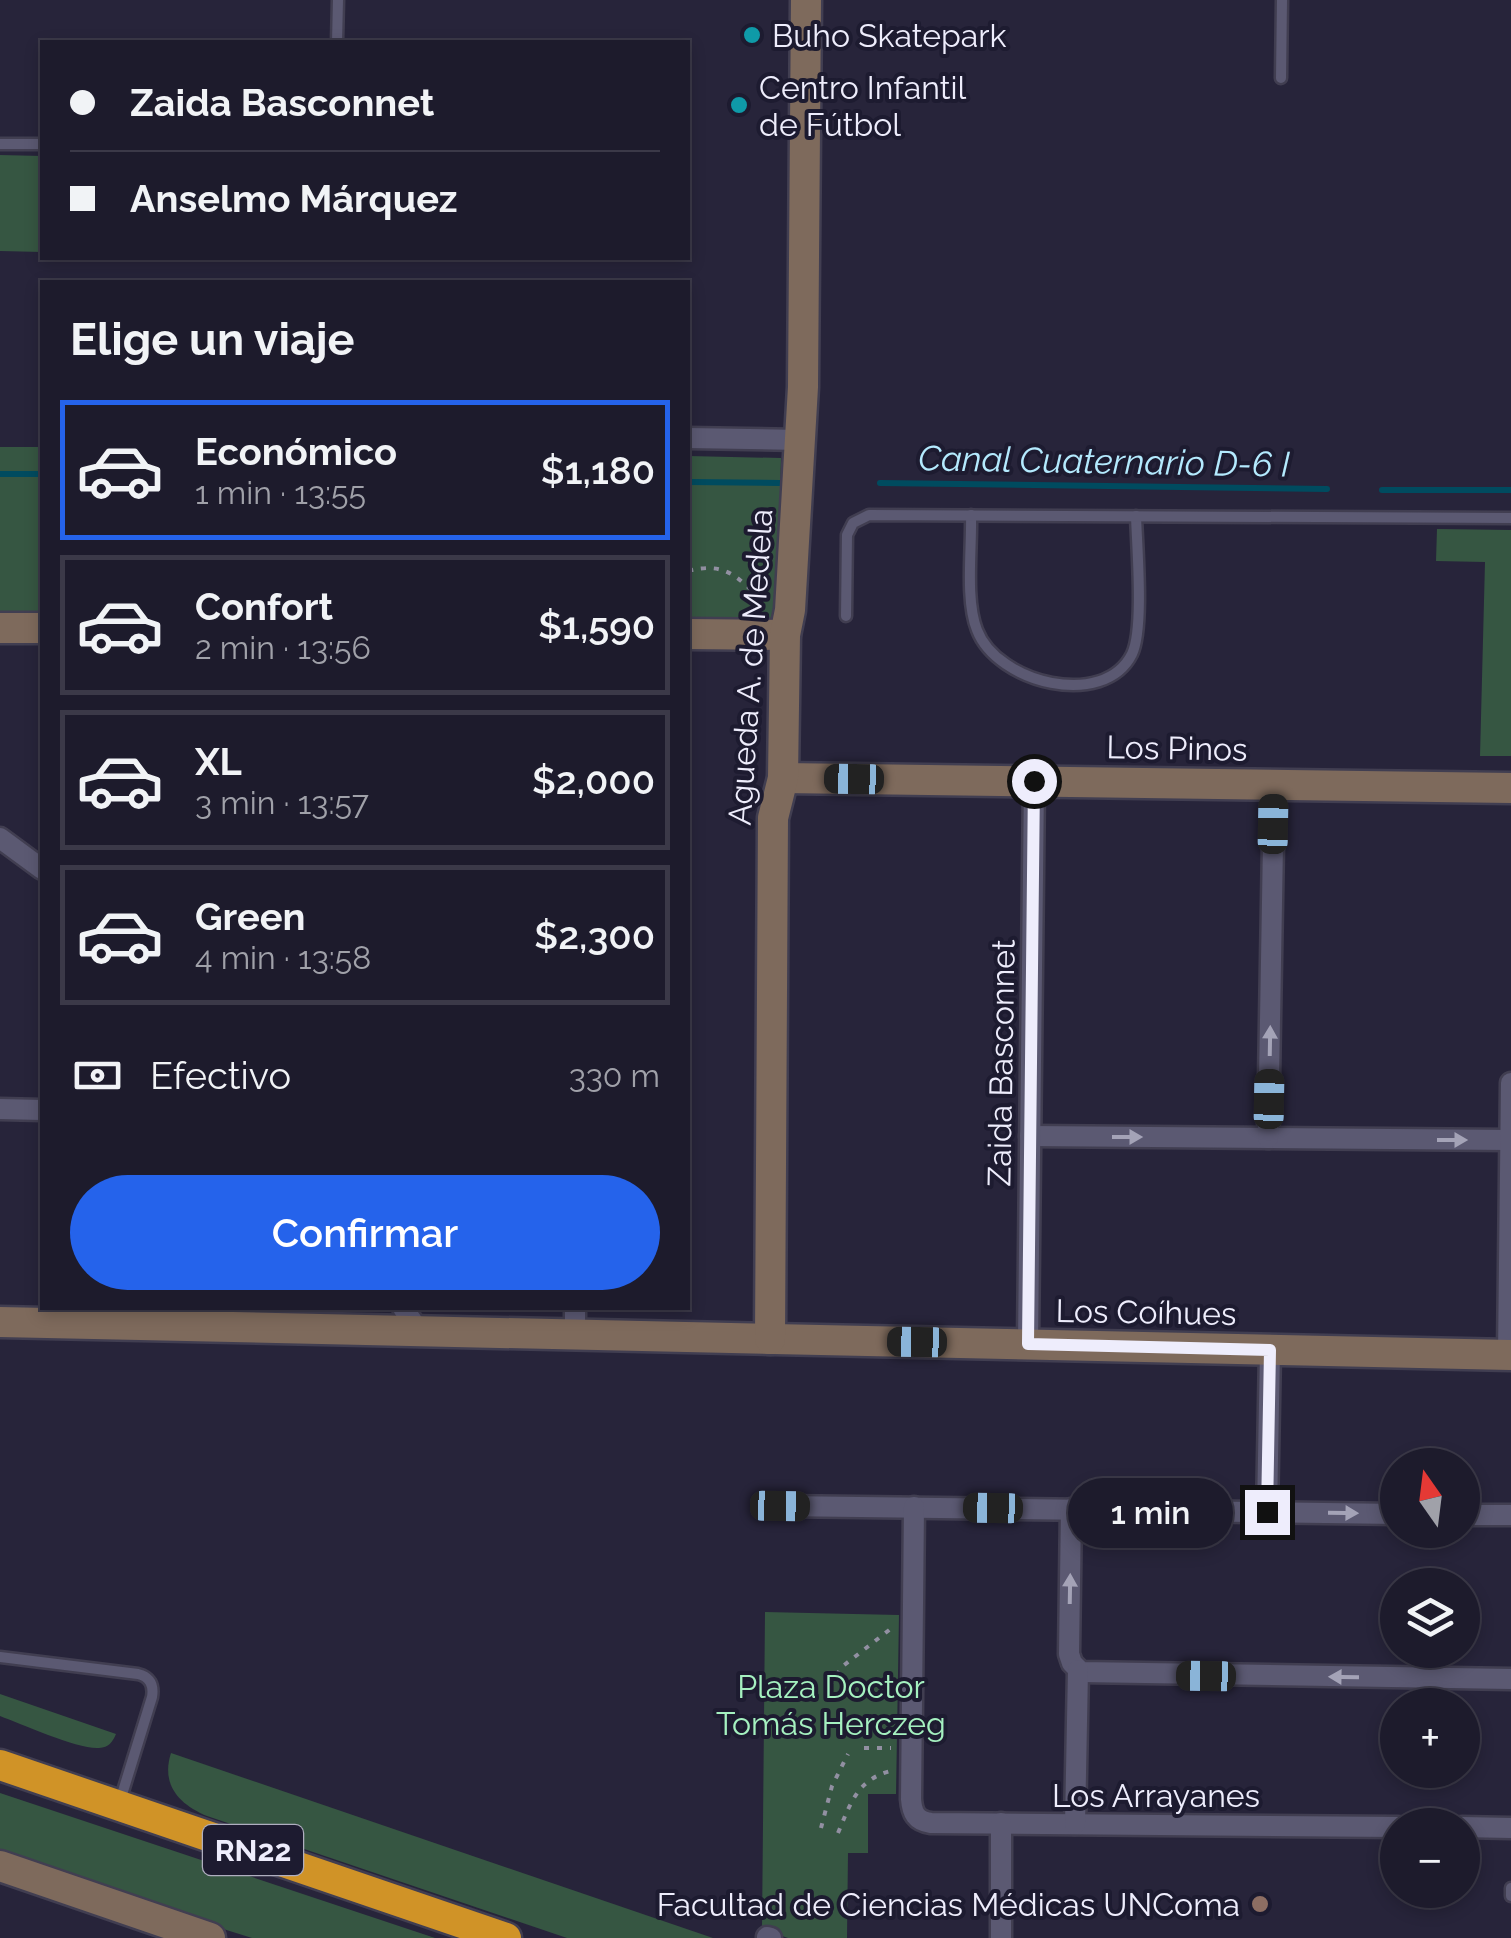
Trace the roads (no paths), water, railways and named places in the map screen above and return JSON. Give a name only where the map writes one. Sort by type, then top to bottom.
[{"type":"highway","name":"RN22","points":[[0,1765],[506,1938]]},
{"type":"street","name":"Agueda A. de Medela","points":[[770,1339],[772,818],[783,778],[785,634],[790,610],[803,387],[806,0]]},
{"type":"street","points":[[690,438],[800,440]]},
{"type":"street","points":[[0,628],[40,628]]},
{"type":"street","points":[[690,634],[785,634]]},
{"type":"street","name":"Los Pinos","points":[[783,778],[1511,788]]},
{"type":"street","name":"Zaida Basconnet","points":[[1028,1344],[1034,781]]},
{"type":"street","points":[[1268,1138],[1274,784]]},
{"type":"street","points":[[0,838],[40,868]]},
{"type":"street","points":[[1510,1355],[1511,1083]]},
{"type":"street","points":[[0,1109],[40,1110]]},
{"type":"street","points":[[1030,1136],[1510,1140]]},
{"type":"street","name":"Los Coíhues","points":[[0,1322],[575,1321],[770,1339],[1510,1355]]},
{"type":"street","points":[[1267,1512],[1270,1350]]},
{"type":"street","points":[[780,1506],[1380,1514]]},
{"type":"street","name":"Los Arrayanes","points":[[914,1508],[911,1799],[915,1816],[927,1823],[1380,1827]]},
{"type":"street","points":[[1071,1510],[1069,1654],[1078,1670],[1079,1824]]},
{"type":"street","points":[[1480,1514],[1511,1515]]},
{"type":"street","points":[[1078,1670],[1511,1679]]},
{"type":"street","points":[[1001,1824],[1001,1938]]},
{"type":"street","points":[[1480,1827],[1511,1828]]},
{"type":"street","points":[[0,1866],[210,1938]]},
{"type":"lane","points":[[337,40],[338,0]]},
{"type":"lane","points":[[1282,0],[1282,78]]},
{"type":"lane","points":[[0,144],[40,144]]},
{"type":"lane","points":[[846,616],[849,529],[858,519],[877,514],[1511,518]]},
{"type":"lane","points":[[972,515],[972,606],[982,640],[1013,670],[1043,682],[1074,684],[1115,672],[1132,653],[1137,629],[1136,516]]},
{"type":"lane","points":[[0,1657],[148,1678],[152,1697],[119,1803]]},
{"type":"lane","points":[[1511,1888],[1511,1896]]},
{"type":"waterway","name":"Canal Cuaternario D-6 I","points":[[0,474],[40,474]]},
{"type":"waterway","name":"Canal Cuaternario D-6 I","points":[[690,482],[780,483]]},
{"type":"waterway","name":"Canal Cuaternario D-6 I","points":[[880,483],[1327,489]]},
{"type":"waterway","name":"Canal Cuaternario D-6 I","points":[[1382,490],[1511,490]]},
{"type":"place","name":"Buho Skatepark","points":[[752,35]]},
{"type":"place","name":"Centro Infantil de Fútbol","points":[[739,105]]},
{"type":"place","name":"Facultad de Ciencias Médicas UNComa","points":[[1260,1904]]},
{"type":"park label","name":"Plaza Doctor Tomás Herczeg","points":[[831,1704]]}]
